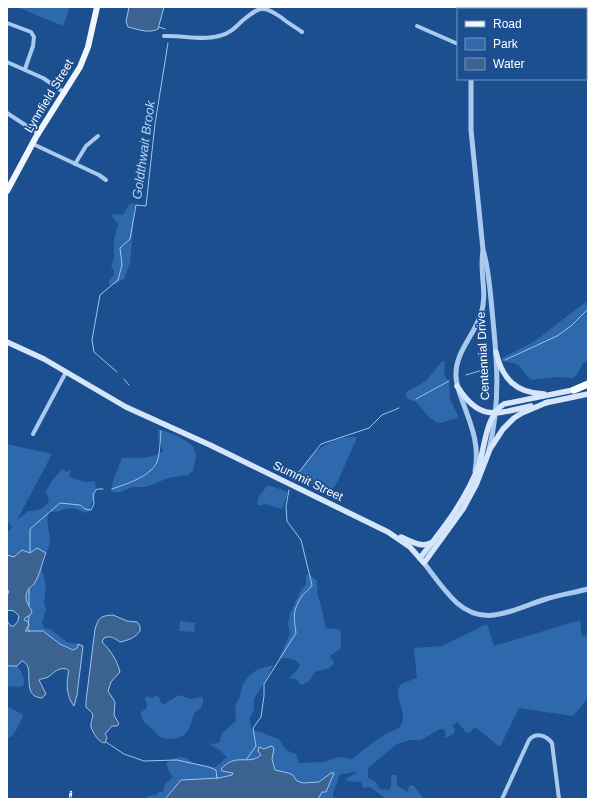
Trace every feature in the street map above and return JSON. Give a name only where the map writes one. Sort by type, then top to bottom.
[{"type":"highway","points":[[574,390],[588,384]]},
{"type":"main road","name":"Lynnfield Street","points":[[8,187],[32,144],[65,93],[79,68],[86,53],[92,33],[97,7]]},
{"type":"main road","name":"Summit Street","points":[[7,342],[39,356],[126,407],[210,445],[388,532],[404,542],[422,560]]},
{"type":"main road","points":[[496,352],[499,366],[504,375],[518,388],[537,394],[554,394]]},
{"type":"main road","points":[[457,386],[467,401],[475,407],[483,411],[496,413],[588,394]]},
{"type":"main road","points":[[474,477],[490,420],[501,406],[504,404],[588,387]]},
{"type":"main road","points":[[487,456],[496,438],[510,421],[531,408],[548,402]]},
{"type":"main road","name":"Centennial Drive","points":[[422,560],[463,509],[476,485],[487,456]]},
{"type":"main road","name":"Centennial Drive","points":[[422,560],[433,541],[459,505],[474,477]]},
{"type":"main road","points":[[388,532],[421,545],[425,545],[433,541]]},
{"type":"street","points":[[164,36],[206,38],[219,36],[236,28],[253,12],[266,8],[302,32]]},
{"type":"street","points":[[7,23],[31,32],[34,37],[33,46],[25,69]]},
{"type":"street","points":[[417,26],[457,44]]},
{"type":"street","points":[[7,62],[43,78],[65,93]]},
{"type":"street","name":"Centennial Drive","points":[[471,80],[471,130],[483,250],[487,263],[496,352],[498,389],[496,413],[487,456]]},
{"type":"street","points":[[7,113],[39,134]]},
{"type":"street","points":[[75,164],[86,146],[98,136]]},
{"type":"street","points":[[32,144],[99,175],[106,180]]},
{"type":"street","name":"Centennial Drive","points":[[474,477],[477,459],[476,441],[457,386],[456,376],[458,360],[476,325],[483,303],[483,250]]},
{"type":"street","points":[[33,434],[66,372]]},
{"type":"street","name":"Summit Street","points":[[422,560],[458,603],[467,609],[480,614],[504,614],[544,600],[588,589]]},
{"type":"street","points":[[502,799],[529,740],[535,736],[542,735],[552,743],[560,799]]},
{"type":"green space","points":[[17,7],[70,7],[63,26]]},
{"type":"green space","points":[[130,204],[135,204],[130,263],[124,279],[115,284],[109,285],[109,281],[114,275],[114,270],[111,268],[114,257],[114,240],[118,224],[112,216],[113,214],[123,215]]},
{"type":"green space","points":[[588,302],[588,361],[583,363],[576,376],[572,378],[556,377],[531,380],[520,366],[514,363],[502,361],[502,358],[535,341],[583,304]]},
{"type":"green space","points":[[442,361],[445,362],[445,375],[449,381],[450,399],[458,416],[457,418],[437,423],[429,417],[416,402],[407,398],[406,393],[426,381]]},
{"type":"green space","points":[[158,429],[173,434],[188,442],[194,448],[196,456],[193,471],[188,475],[168,478],[146,487],[133,487],[120,492],[113,492],[111,490],[113,481],[122,458],[149,457],[163,451],[158,436]]},
{"type":"green space","points":[[357,437],[338,481],[332,490],[324,490],[306,481],[303,484],[294,481],[312,455],[325,445],[341,438]]},
{"type":"green space","points":[[7,444],[52,454],[17,520],[28,511],[40,509],[47,504],[49,501],[46,492],[51,482],[62,469],[67,472],[71,470],[70,477],[84,482],[94,481],[96,485],[96,492],[90,511],[85,513],[77,509],[69,508],[57,512],[49,511],[47,522],[50,541],[46,553],[37,548],[30,553],[22,550],[14,557],[7,555],[7,533],[12,527],[7,521]]},
{"type":"green space","points":[[268,485],[288,492],[282,509],[265,504],[260,506],[257,504],[259,496]]},
{"type":"green space","points":[[41,566],[46,585],[44,603],[46,609],[42,623],[44,628],[50,629],[67,642],[78,644],[77,648],[74,650],[60,644],[43,631],[25,631],[29,625],[28,622],[24,620],[30,615],[31,608],[26,600],[26,595],[35,582]]},
{"type":"green space","points":[[306,575],[310,575],[317,581],[317,593],[325,626],[327,628],[338,629],[341,632],[341,648],[330,656],[334,662],[331,667],[315,672],[309,681],[302,685],[297,679],[291,679],[290,677],[300,665],[291,659],[279,658],[290,634],[288,624],[290,614],[300,592],[306,584]]},
{"type":"green space","points":[[580,620],[582,636],[588,635],[588,698],[573,716],[519,708],[500,747],[475,727],[471,732],[467,733],[457,722],[452,726],[455,730],[454,733],[446,738],[446,732],[444,729],[440,729],[421,740],[410,740],[397,744],[368,768],[368,778],[376,782],[380,789],[389,790],[391,786],[391,777],[392,775],[396,775],[397,786],[408,792],[409,786],[414,786],[424,799],[385,798],[370,787],[363,788],[360,782],[347,781],[346,779],[358,771],[340,774],[333,793],[333,799],[318,799],[331,773],[319,782],[303,783],[297,781],[293,775],[275,770],[272,759],[274,748],[261,749],[261,756],[253,760],[234,760],[225,764],[227,771],[233,773],[232,775],[219,778],[181,780],[165,799],[145,799],[148,796],[156,795],[158,791],[163,791],[165,784],[173,777],[166,764],[173,759],[184,757],[196,764],[215,767],[227,757],[220,750],[209,744],[219,743],[222,733],[236,721],[235,707],[243,684],[249,676],[258,669],[273,665],[254,699],[254,710],[250,718],[251,728],[253,731],[279,739],[285,749],[296,754],[299,763],[325,762],[338,757],[352,759],[388,733],[400,727],[403,720],[403,715],[398,692],[399,687],[407,681],[417,678],[414,648],[442,646],[487,624],[494,646]]},
{"type":"green space","points":[[180,621],[195,623],[194,632],[179,631]]},
{"type":"green space","points":[[7,664],[9,666],[17,666],[23,675],[24,685],[20,687],[7,686]]},
{"type":"green space","points":[[157,695],[163,705],[179,695],[191,699],[203,698],[202,706],[195,712],[189,728],[181,737],[173,739],[162,738],[143,720],[141,712],[146,709],[147,704],[145,699],[147,696],[152,698]]},
{"type":"green space","points":[[9,707],[22,714],[23,717],[15,732],[8,738],[7,742],[7,708]]},
{"type":"water","points":[[129,7],[164,7],[158,29],[147,31],[128,27],[126,22]]},
{"type":"water","points":[[37,548],[46,553],[34,584],[28,589],[26,597],[32,612],[24,620],[28,622],[29,625],[25,631],[43,631],[60,644],[73,650],[77,648],[78,644],[83,646],[77,695],[74,706],[68,694],[67,679],[69,671],[67,669],[59,669],[47,678],[39,680],[46,694],[42,698],[35,696],[31,692],[28,668],[26,664],[22,661],[17,666],[9,666],[7,664],[7,621],[11,626],[14,626],[18,621],[19,616],[14,611],[7,610],[7,596],[9,591],[7,590],[7,555],[14,557],[22,550],[30,553]]},
{"type":"water","points":[[113,615],[127,621],[137,622],[140,626],[140,631],[134,637],[120,642],[112,637],[109,637],[104,638],[102,642],[113,656],[120,672],[111,682],[108,691],[115,702],[114,715],[119,724],[117,726],[112,726],[105,734],[107,737],[105,743],[103,743],[98,740],[91,727],[93,714],[86,707],[86,701],[95,629],[101,618]]},
{"type":"water","points":[[271,746],[274,748],[272,759],[275,770],[293,775],[297,781],[303,783],[319,782],[331,773],[334,773],[326,792],[322,792],[318,799],[165,799],[181,780],[219,778],[232,775],[233,773],[222,771],[221,769],[232,761],[256,758],[261,755],[258,751],[259,747],[264,749]]},
{"type":"waterway","name":"Goldthwait Brook","points":[[159,27],[165,29]]},
{"type":"waterway","name":"Goldthwait Brook","points":[[117,372],[94,352],[92,340],[100,295],[118,280],[122,265],[120,248],[130,239],[136,205],[146,206],[155,124],[168,43]]},
{"type":"waterway","points":[[505,360],[557,336],[571,326],[588,309]]},
{"type":"waterway","points":[[466,375],[489,368]]},
{"type":"waterway","name":"Goldthwait Brook","points":[[124,379],[129,385]]},
{"type":"waterway","points":[[416,399],[449,381]]},
{"type":"waterway","points":[[293,480],[291,476],[292,473],[299,472],[321,444],[369,428],[382,415],[399,408]]},
{"type":"waterway","name":"Goldthwait Brook","points":[[112,489],[143,476],[154,467],[159,455],[161,431]]},
{"type":"waterway","name":"Goldthwait Brook","points":[[30,552],[30,529],[60,503],[80,505],[85,509],[91,510],[94,504],[93,494],[97,489],[103,489]]},
{"type":"waterway","points":[[246,760],[256,746],[253,728],[261,717],[264,684],[296,633],[294,618],[295,610],[303,594],[312,585],[301,540],[287,521],[286,506],[289,490]]},
{"type":"waterway","name":"Goldthwait Brook","points":[[29,588],[29,606]]},
{"type":"waterway","name":"Goldthwait Brook","points":[[29,616],[28,630],[30,632]]},
{"type":"waterway","name":"Goldthwait Brook","points":[[106,742],[124,754],[144,761],[177,760],[209,767],[216,770],[217,779]]},
{"type":"railway","points":[[70,799],[71,792]]}]
